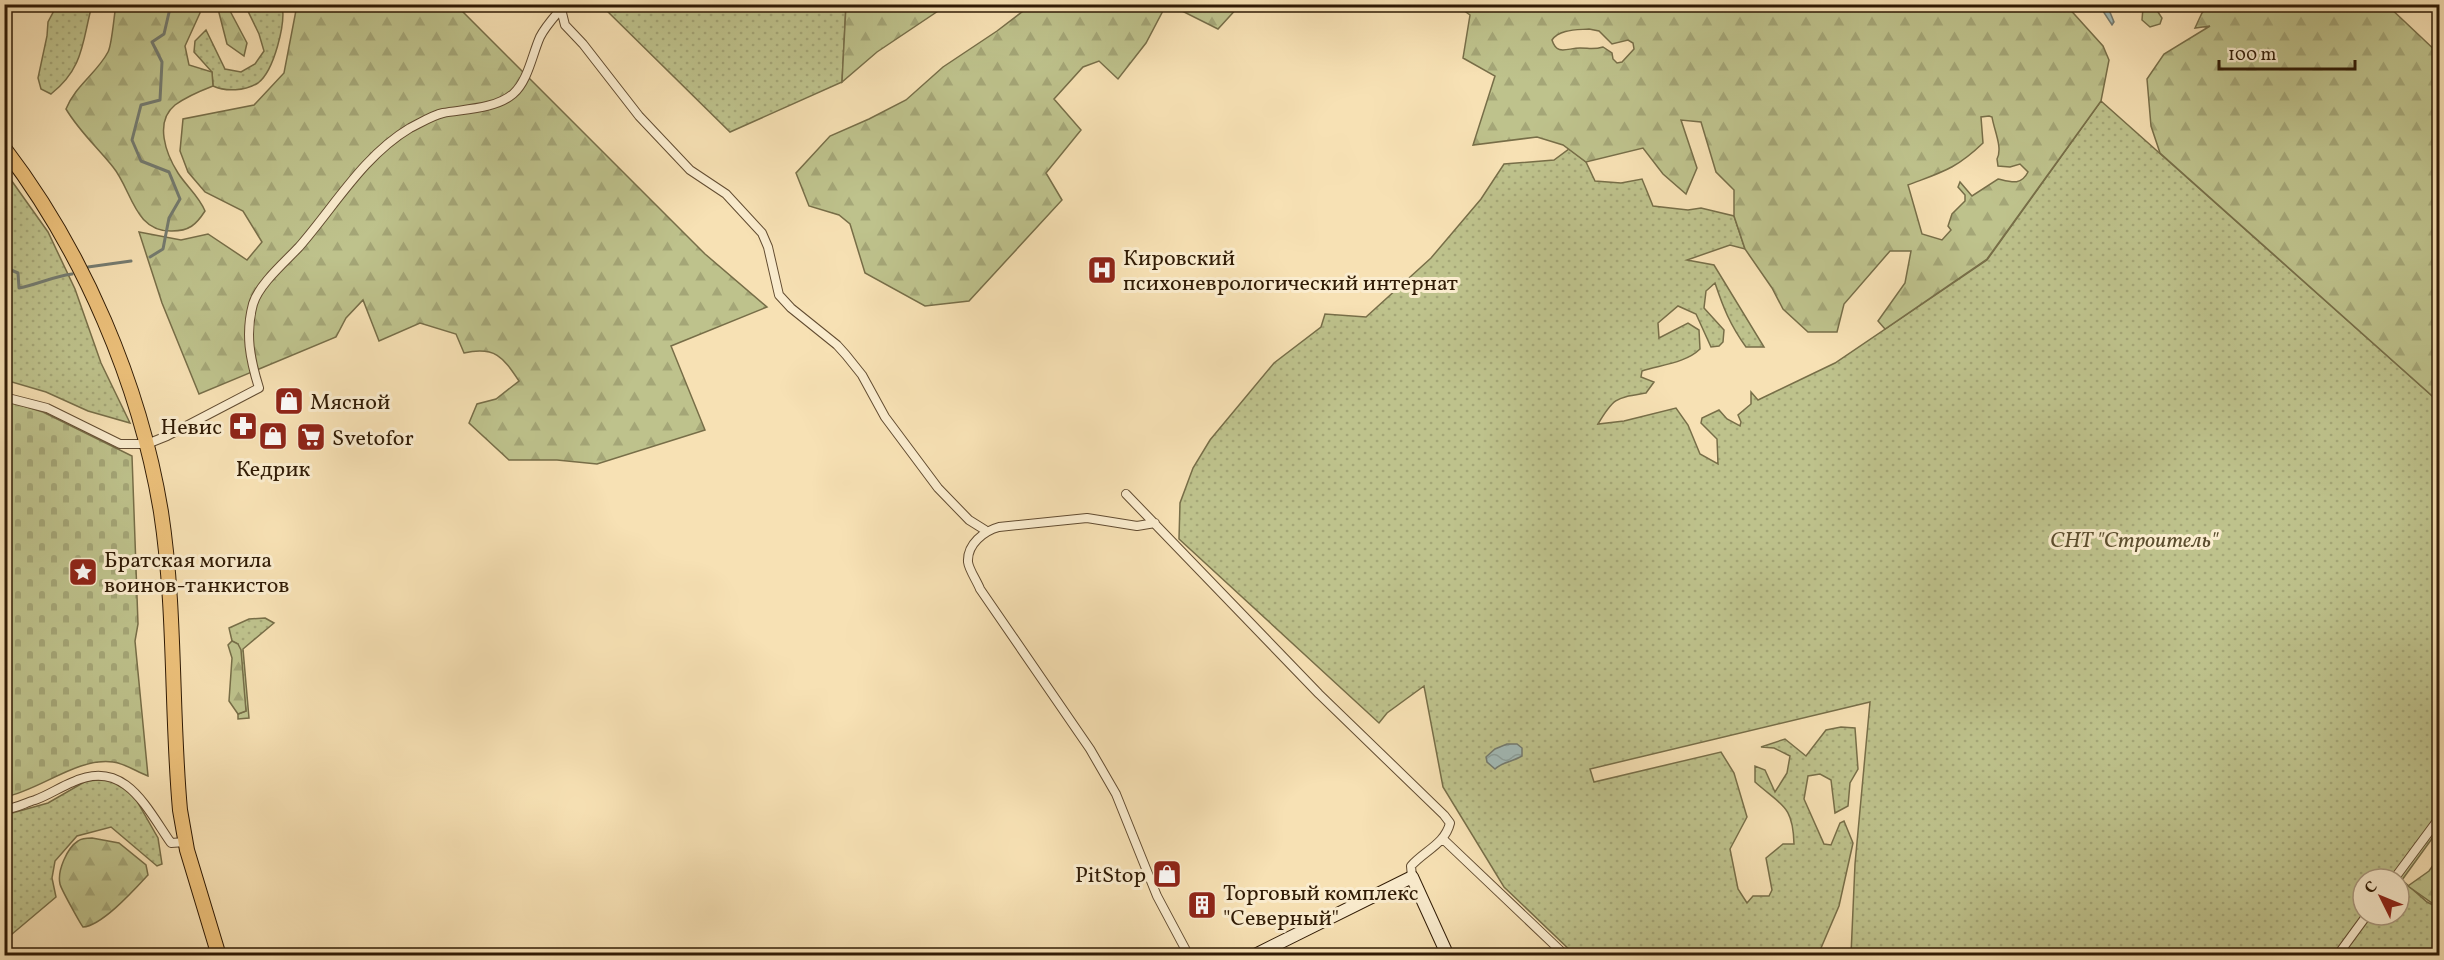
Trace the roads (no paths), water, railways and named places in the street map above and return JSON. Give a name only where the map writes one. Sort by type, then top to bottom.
[{"type":"main road","points":[[4,148],[48,211],[78,266],[126,377],[147,444],[164,537],[177,783],[185,842],[219,956]]},
{"type":"street","points":[[4,397],[47,408],[101,437],[120,444],[147,444],[259,388],[250,362],[248,331],[254,301],[272,276],[368,164],[394,140],[410,128],[441,113],[462,111],[501,101],[513,94],[521,83],[541,34],[563,7]]},
{"type":"street","points":[[563,7],[565,25],[583,44],[639,116],[690,170],[726,194],[762,233],[768,247],[779,295],[846,355],[862,375],[885,417],[938,488],[969,520],[986,530],[1087,518],[1137,526],[1155,523]]},
{"type":"street","points":[[1126,494],[1319,694],[1444,815],[1450,824],[1443,839],[1420,855],[1411,866],[1412,877],[1448,956]]},
{"type":"street","points":[[986,530],[970,550],[968,562],[981,589],[1090,748],[1116,794],[1157,896],[1189,956]]},
{"type":"street","points":[[4,809],[13,809],[51,794],[73,782],[101,775],[121,781],[133,789],[171,843],[185,842]]},
{"type":"street","points":[[2403,867],[2439,817]]},
{"type":"street","points":[[1443,839],[1566,956]]},
{"type":"street","points":[[1253,956],[1412,877]]},
{"type":"street","points":[[2337,956],[2358,927]]},
{"type":"water","points":[[2099,5],[2107,5],[2114,22],[2112,25]]},
{"type":"water","points":[[1507,744],[1517,744],[1522,748],[1522,756],[1495,769],[1487,762],[1486,757],[1495,749]]},
{"type":"waterway","points":[[150,257],[163,249],[169,218],[180,199],[169,172],[141,161],[132,140],[141,105],[160,100],[162,62],[152,42],[164,34],[171,4]]},
{"type":"waterway","points":[[88,267],[131,261]]},
{"type":"waterway","points":[[4,267],[18,273],[19,288],[72,274]]},
{"type":"place","name":"Кировский психоневрологический интернат","points":[[1102,270]]},
{"type":"place","name":"Мясной","points":[[289,401]]},
{"type":"place","name":"Невис","points":[[243,426]]},
{"type":"place","name":"Кедрик","points":[[273,436]]},
{"type":"place","name":"Svetofor","points":[[311,437]]},
{"type":"place","name":"Братская могила воинов-танкистов","points":[[83,572]]},
{"type":"place","name":"PitStop","points":[[1167,874]]},
{"type":"place","name":"Торговый комплекс \"Северный\"","points":[[1202,905]]},
{"type":"park label","name":"СНТ \"Строитель\"","points":[[2134,539]]}]
